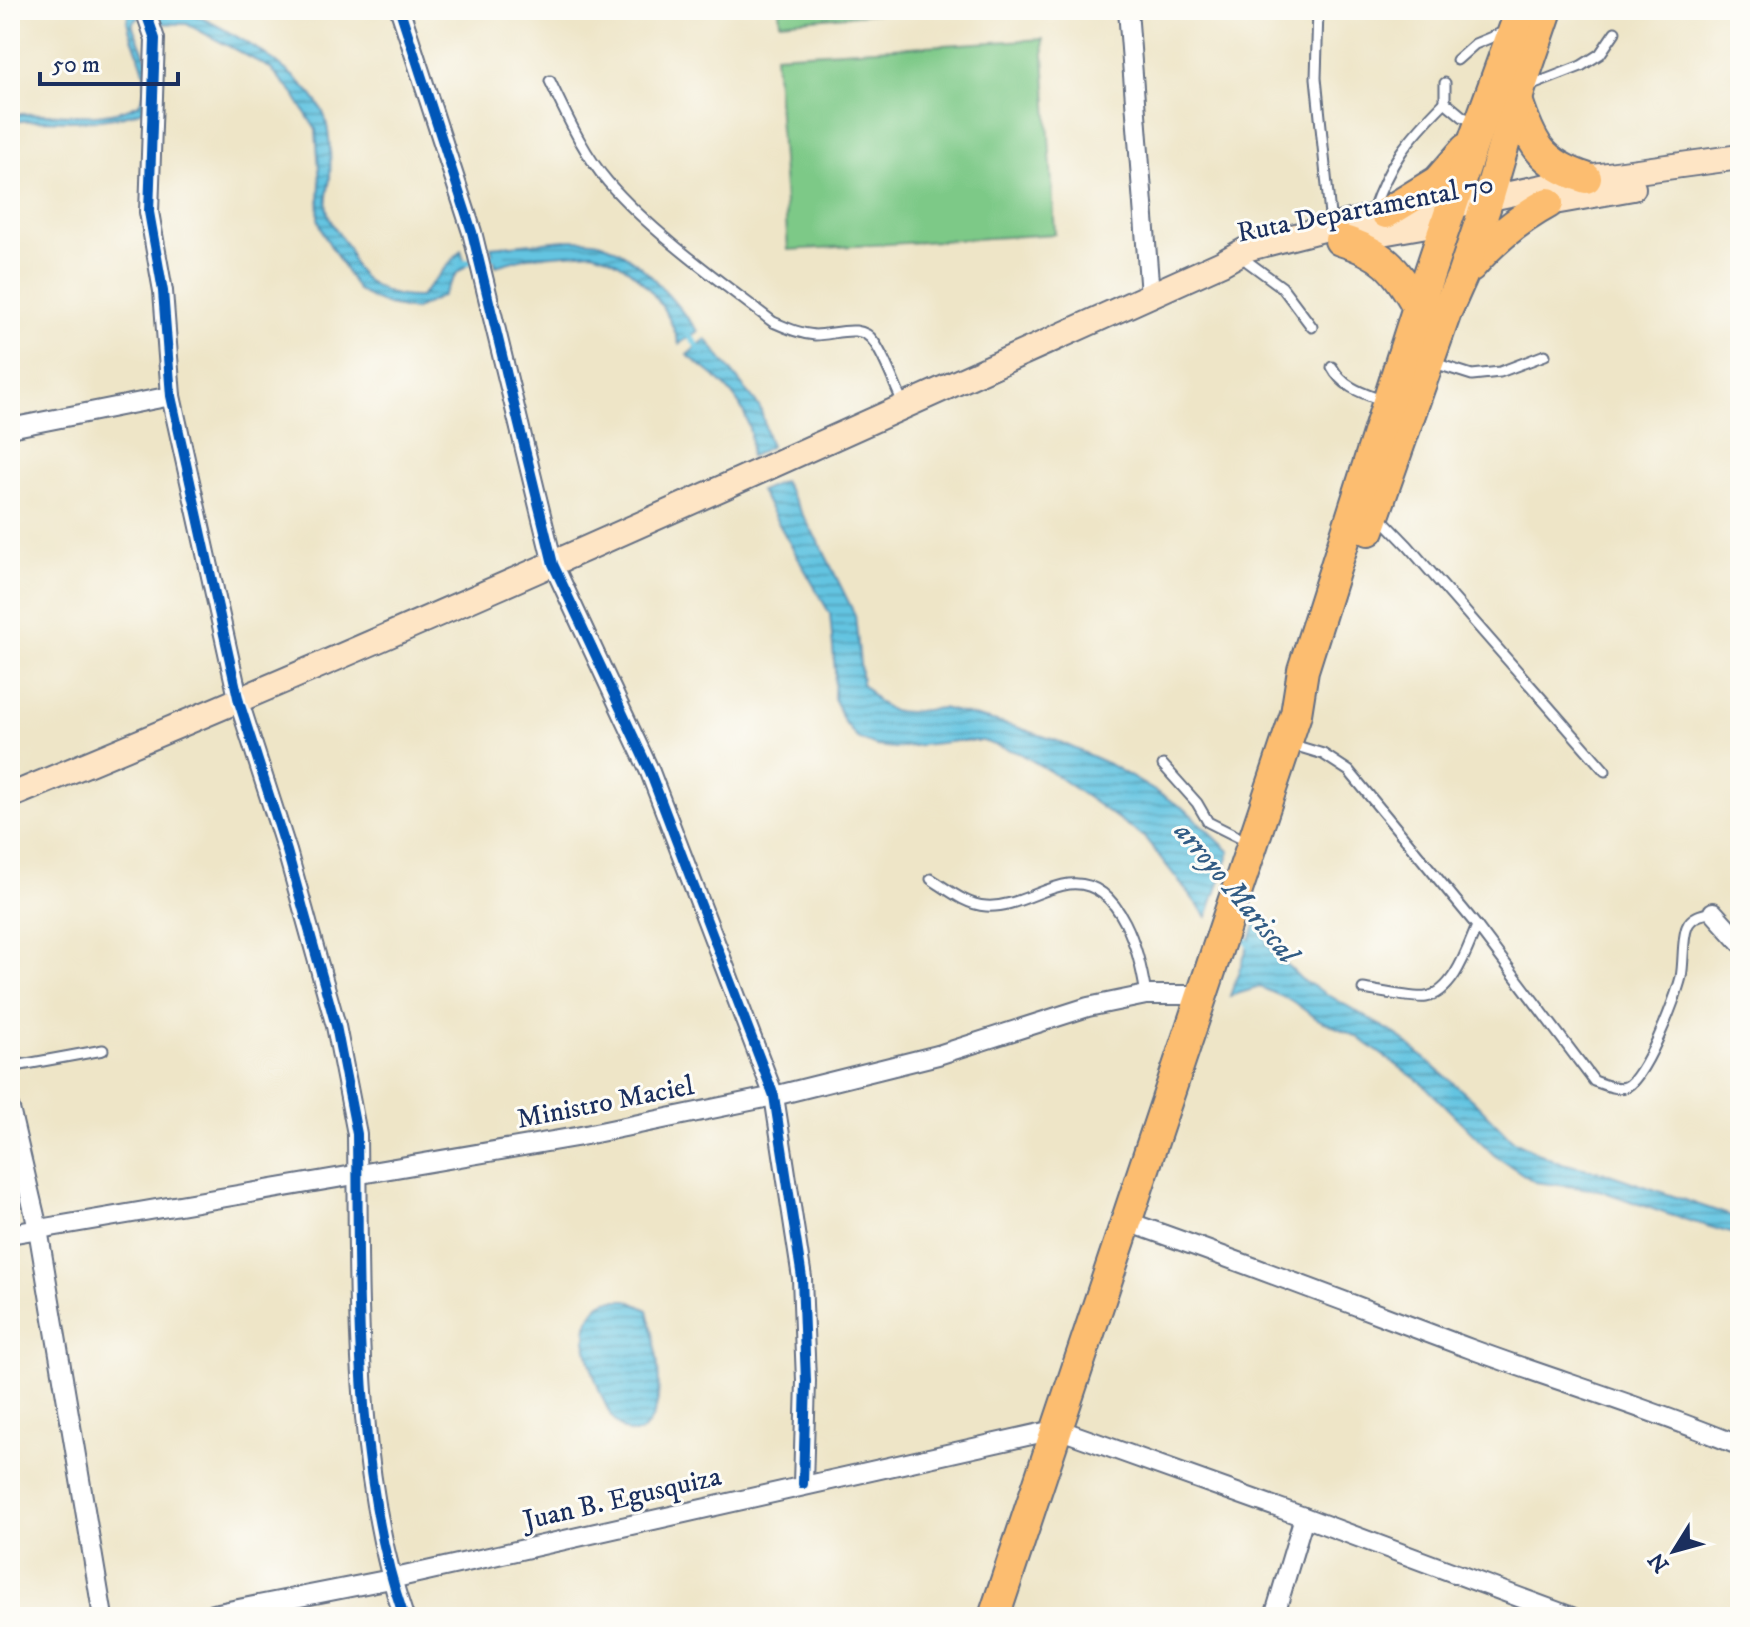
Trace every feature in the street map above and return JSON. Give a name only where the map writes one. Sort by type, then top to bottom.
[{"type":"highway","points":[[994,1617],[1128,1222],[1251,843],[1292,729],[1319,677],[1428,362],[1462,276],[1547,10]]},
{"type":"highway","points":[[1292,729],[1303,670],[1418,307],[1518,19]]},
{"type":"highway","points":[[1518,95],[1528,135],[1546,159],[1559,168],[1586,178]]},
{"type":"highway","points":[[1379,214],[1438,181],[1466,150],[1478,128]]},
{"type":"highway","points":[[1462,276],[1495,239],[1520,218],[1548,203]]},
{"type":"highway","points":[[1336,233],[1380,255],[1403,280],[1418,307]]},
{"type":"main road","points":[[1486,207],[1586,178],[1740,160]]},
{"type":"main road","name":"Ruta Departamental 70","points":[[1222,263],[1249,248],[1486,207],[1548,203],[1707,176],[1730,170],[1740,160]]},
{"type":"main road","name":"Ruta Departamental 70","points":[[1222,263],[1248,262],[1336,233],[1379,214],[1449,214]]},
{"type":"main road","points":[[10,796],[239,702],[553,564],[1222,263]]},
{"type":"street","points":[[145,10],[155,39],[149,212],[163,291],[171,396],[239,702],[287,851],[336,1026],[352,1098],[357,1134],[363,1367],[371,1477],[391,1579],[404,1617]]},
{"type":"street","points":[[400,10],[472,232],[553,564],[650,772],[774,1096],[802,1278],[806,1381],[803,1484]]},
{"type":"street","points":[[1128,10],[1150,295]]},
{"type":"street","points":[[10,428],[171,396]]},
{"type":"street","points":[[1713,912],[1740,942]]},
{"type":"street","name":"Ministro Maciel","points":[[10,1234],[576,1137],[774,1096],[938,1055],[1088,1007],[1146,995],[1204,989]]},
{"type":"street","points":[[10,1109],[38,1229],[103,1617]]},
{"type":"street","points":[[1128,1222],[1472,1349],[1683,1422],[1740,1446]]},
{"type":"street","points":[[1058,1429],[1572,1617]]},
{"type":"street","name":"Juan B. Egusquiza","points":[[198,1617],[391,1579],[1058,1429]]},
{"type":"street","points":[[1274,1617],[1304,1517]]},
{"type":"lane","points":[[1318,10],[1316,78],[1336,233]]},
{"type":"lane","points":[[1457,60],[1475,44],[1518,19]]},
{"type":"lane","points":[[1518,95],[1600,54],[1615,32]]},
{"type":"lane","points":[[550,81],[585,150],[609,182],[651,223],[773,322],[795,332],[816,335],[855,330],[873,340],[904,405]]},
{"type":"lane","points":[[1379,214],[1384,178],[1399,151],[1445,102],[1445,83]]},
{"type":"lane","points":[[1445,102],[1478,128]]},
{"type":"lane","points":[[1248,262],[1282,287],[1312,327]]},
{"type":"lane","points":[[1428,362],[1472,375],[1500,372],[1545,355]]},
{"type":"lane","points":[[1332,367],[1338,378],[1348,386],[1388,403]]},
{"type":"lane","points":[[1375,512],[1605,771]]},
{"type":"lane","points":[[1292,729],[1349,771],[1477,926],[1594,1081],[1620,1088],[1636,1078],[1673,1004],[1681,977],[1687,927],[1695,918],[1713,912]]},
{"type":"lane","points":[[1163,765],[1197,803],[1208,822],[1251,843]]},
{"type":"lane","points":[[931,879],[970,902],[984,906],[1001,905],[1068,884],[1086,885],[1105,895],[1133,939],[1142,966],[1146,995]]},
{"type":"lane","points":[[1363,989],[1426,997],[1441,990],[1451,978],[1477,926]]},
{"type":"lane","points":[[10,1067],[103,1050]]},
{"type":"green space","points":[[779,10],[913,10],[780,22]]},
{"type":"green space","points":[[1043,39],[1055,234],[788,250],[775,55]]},
{"type":"water","points":[[137,10],[139,18],[133,22],[133,27],[148,63],[145,109],[111,119],[10,122],[10,115],[107,114],[139,104],[144,94],[144,73],[127,20],[130,11]]},
{"type":"water","points":[[150,10],[182,11],[222,28],[265,54],[303,86],[325,117],[330,156],[327,209],[356,268],[369,282],[384,291],[420,297],[461,250],[466,266],[457,273],[442,296],[414,310],[388,305],[357,289],[324,235],[318,218],[320,183],[316,130],[293,93],[270,68],[187,24],[154,23]]},
{"type":"water","points":[[565,240],[598,242],[617,250],[655,281],[698,331],[679,344],[658,300],[635,275],[607,257],[592,252],[527,257],[496,266],[491,247]]},
{"type":"water","points":[[706,339],[760,408],[771,446],[750,457],[748,424],[735,397],[687,355]]},
{"type":"water","points":[[783,481],[823,550],[855,615],[862,683],[877,701],[892,711],[942,708],[1060,742],[1109,764],[1185,809],[1230,852],[1207,917],[1145,838],[1019,753],[983,741],[895,748],[876,746],[857,738],[844,722],[834,698],[830,614],[760,491]]},
{"type":"water","points":[[1257,920],[1270,948],[1301,979],[1397,1035],[1473,1100],[1512,1140],[1557,1162],[1609,1174],[1740,1219],[1740,1236],[1599,1190],[1535,1182],[1494,1155],[1423,1084],[1356,1036],[1317,1019],[1292,1001],[1260,987],[1230,996]]},
{"type":"water","points":[[627,1300],[648,1310],[658,1372],[659,1389],[653,1418],[643,1430],[635,1433],[623,1429],[609,1412],[597,1385],[586,1334],[591,1315],[601,1304]]},
{"type":"waterway","name":"arroyo Mariscal","points":[[458,264],[502,255]]},
{"type":"waterway","name":"arroyo Mariscal","points":[[685,330],[703,353]]},
{"type":"waterway","name":"arroyo Mariscal","points":[[1235,927],[1254,950]]},
{"type":"cycle path","points":[[145,10],[155,39],[149,212],[163,291],[171,396],[239,702],[287,851],[336,1026],[357,1134],[359,1316],[367,1441],[387,1561],[404,1617]]},
{"type":"cycle path","points":[[400,10],[472,232],[553,564],[650,772],[774,1096],[802,1278],[806,1381],[803,1484]]}]
